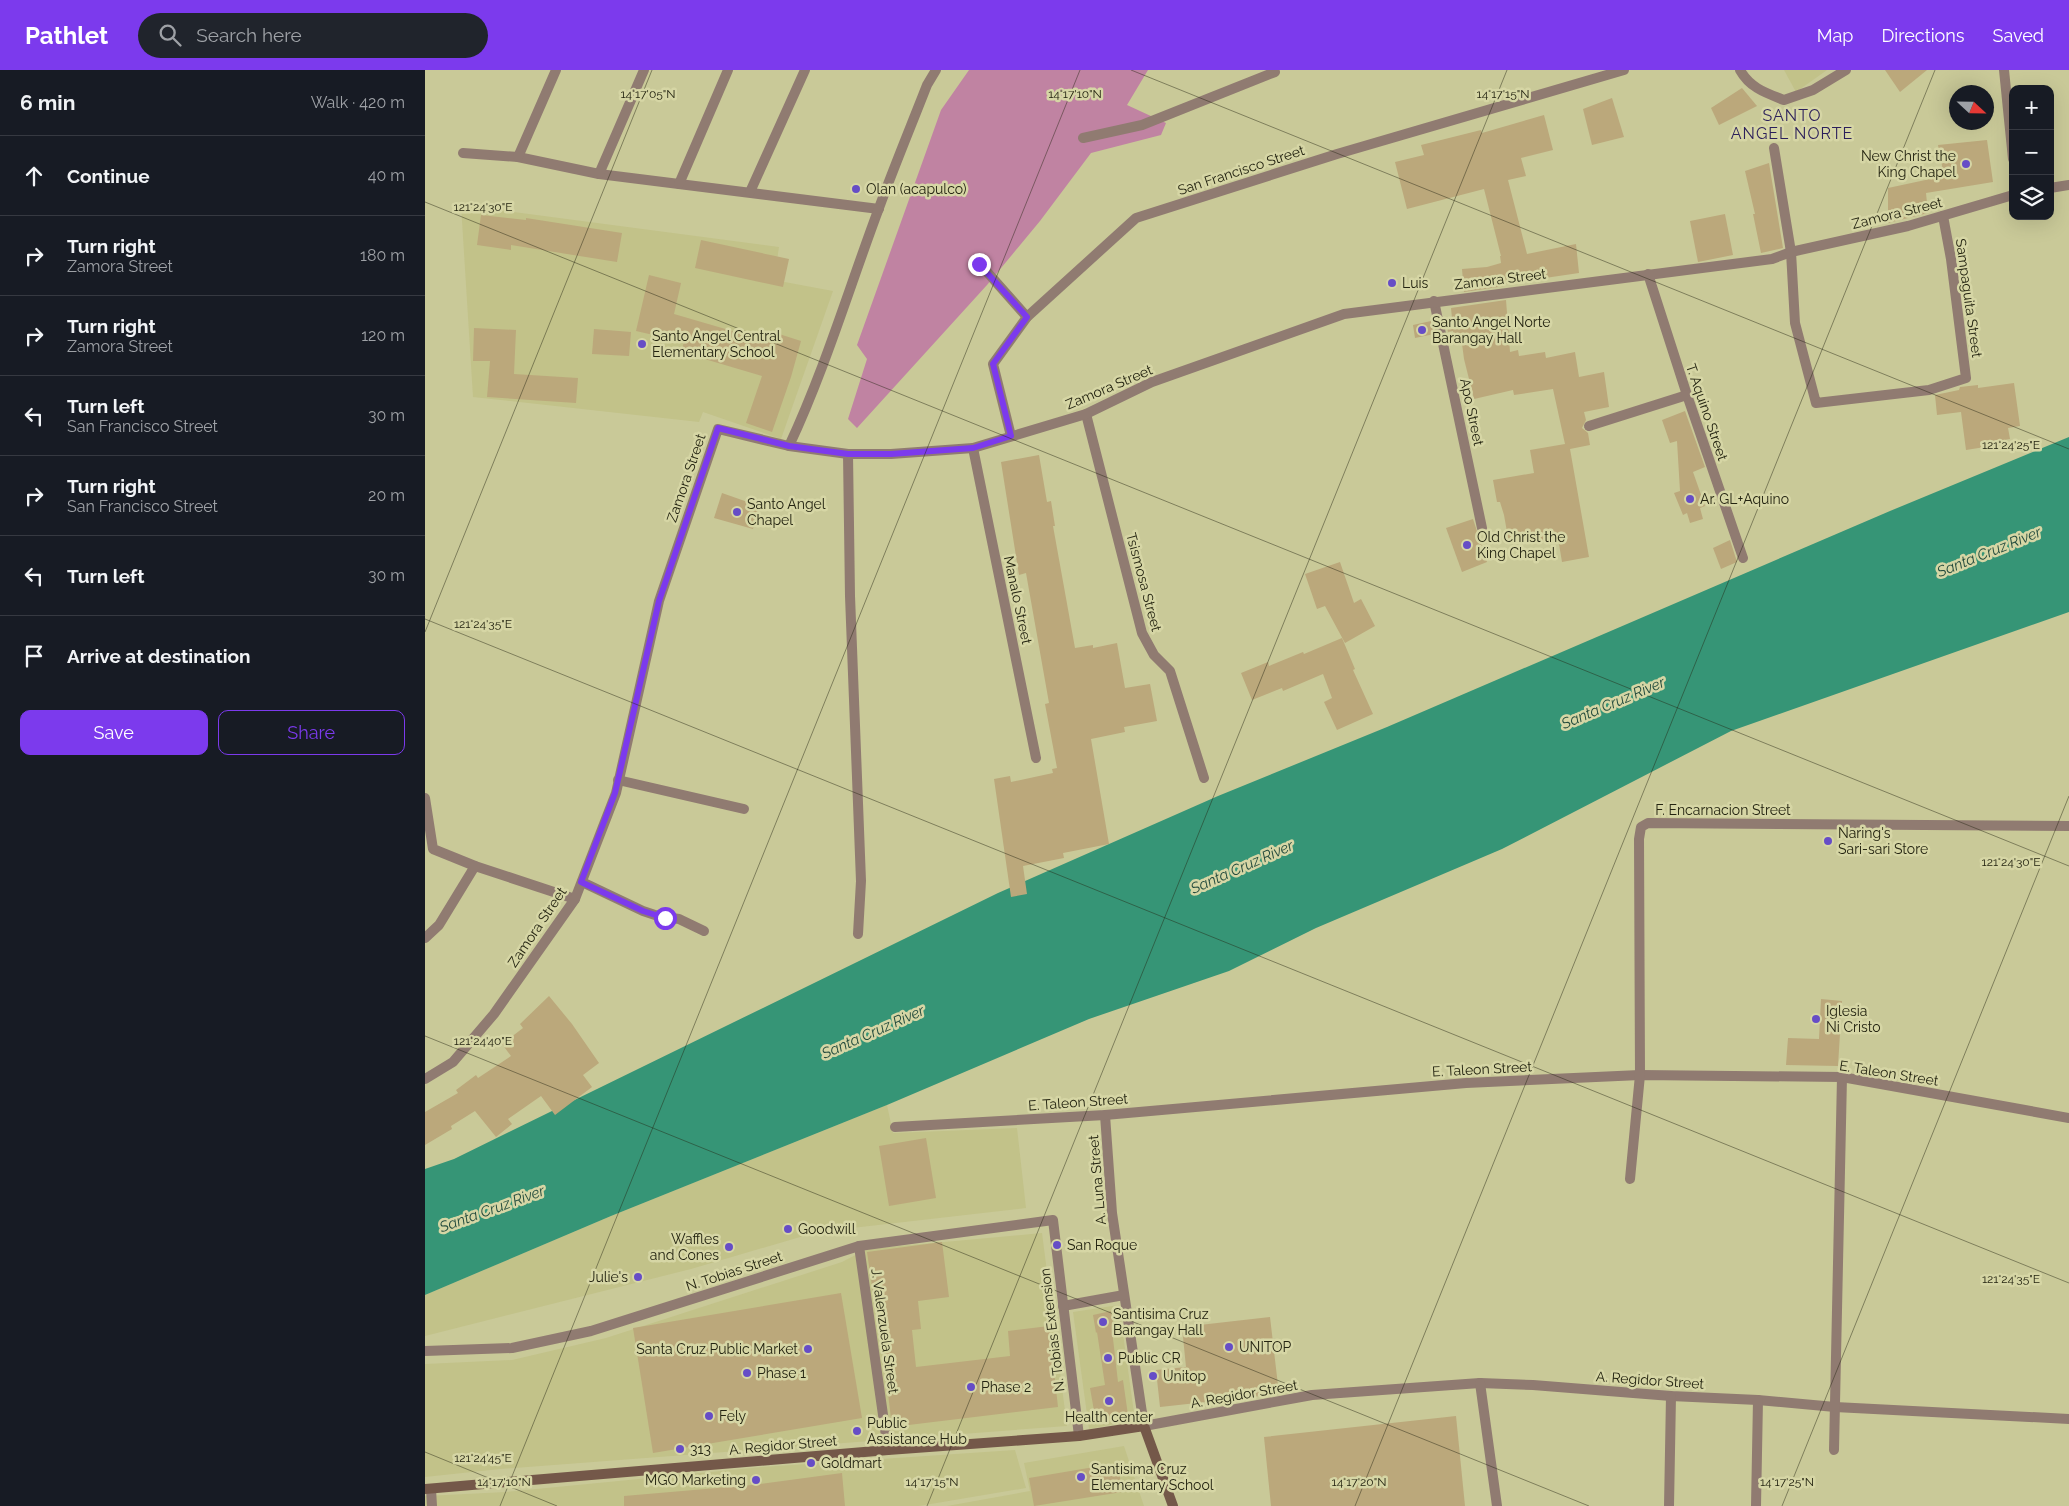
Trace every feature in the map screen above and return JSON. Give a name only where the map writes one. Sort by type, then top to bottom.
[{"type":"street","points":[[518,157],[556,70]]},
{"type":"street","points":[[599,174],[644,70]]},
{"type":"street","points":[[679,184],[728,70]]},
{"type":"street","points":[[750,192],[805,70]]},
{"type":"street","points":[[789,446],[803,416],[848,300],[879,209],[927,85],[936,70]]},
{"type":"street","name":"San Francisco Street","points":[[1011,436],[993,364],[1027,317],[1136,218],[1337,154],[1623,70]]},
{"type":"street","points":[[1740,70],[1745,80],[1761,92],[1784,100],[1813,90],[1846,70]]},
{"type":"street","points":[[2004,70],[2010,130]]},
{"type":"street","points":[[1083,138],[1142,125],[1275,71]]},
{"type":"street","points":[[1774,148],[1791,252]]},
{"type":"street","points":[[463,153],[518,157],[599,174],[879,209]]},
{"type":"street","points":[[2054,187],[2069,185]]},
{"type":"street","name":"Zamora Street","points":[[425,1079],[453,1062],[494,1014],[575,899],[615,793],[659,601],[718,428],[789,446],[848,454],[891,454],[973,448],[1086,414],[1152,382],[1345,314],[1434,301],[1772,259],[1791,252],[1943,216],[2009,196]]},
{"type":"street","name":"Sampaguita Street","points":[[1791,252],[1795,323],[1816,403],[1929,390],[1966,378],[1951,259],[1943,216]]},
{"type":"street","points":[[979,264],[1027,317]]},
{"type":"street","name":"T. Aquino Street","points":[[1648,274],[1743,558]]},
{"type":"street","name":"Apo Street","points":[[1434,301],[1482,528]]},
{"type":"street","points":[[1589,426],[1687,395]]},
{"type":"street","name":"Tsismosa Street","points":[[1086,414],[1142,633],[1154,655],[1170,672],[1204,778]]},
{"type":"street","name":"Manalo Street","points":[[973,448],[1037,758]]},
{"type":"street","points":[[848,454],[850,596],[861,881],[858,934]]},
{"type":"street","points":[[618,780],[744,809]]},
{"type":"street","points":[[425,798],[429,850],[575,899]]},
{"type":"street","name":"F. Encarnacion Street","points":[[1630,1179],[1640,1075],[1639,839],[1641,826],[1648,823],[2069,826]]},
{"type":"street","points":[[425,938],[439,925],[475,866]]},
{"type":"street","points":[[581,882],[643,911],[658,916],[679,919],[704,931]]},
{"type":"street","name":"E. Taleon Street","points":[[895,1127],[1105,1115],[1466,1083],[1640,1075],[1842,1077],[2069,1118]]},
{"type":"street","points":[[1834,1450],[1842,1077]]},
{"type":"street","name":"A. Luna Street","points":[[1105,1115],[1112,1214],[1144,1426],[1173,1506]]},
{"type":"street","name":"N. Tobias Street","points":[[425,1351],[512,1348],[591,1331],[859,1246],[1053,1220]]},
{"type":"street","name":"N. Tobias Extension","points":[[1053,1220],[1079,1436]]},
{"type":"street","name":"J. Valenzuela Street","points":[[859,1246],[888,1450]]},
{"type":"street","points":[[1063,1306],[1123,1295]]},
{"type":"street","points":[[1480,1383],[1497,1506]]},
{"type":"street","name":"A. Regidor Street","points":[[428,1489],[888,1450],[1079,1436],[1312,1396],[1480,1383],[1533,1384],[1835,1407],[2069,1419]]},
{"type":"street","points":[[1669,1506],[1671,1396]]},
{"type":"street","points":[[1756,1506],[1758,1400]]},
{"type":"street","points":[[428,1489],[432,1506]]},
{"type":"shaded area","points":[[969,70],[1148,70],[1127,105],[1166,123],[1161,135],[1091,153],[1040,221],[987,285],[857,428],[848,419],[867,359],[857,345],[941,110]]},
{"type":"shaded area","points":[[1784,70],[1827,70],[1796,92]]},
{"type":"shaded area","name":"Santo Angel Central Elementary School","points":[[461,205],[779,247],[774,280],[833,291],[781,439],[703,412],[699,422],[473,397]]},
{"type":"shaded area","points":[[887,1105],[893,1133],[1017,1128],[1026,1208],[817,1232],[691,1269],[425,1336],[425,1295],[611,1216]]},
{"type":"shaded area","name":"Santa Cruz Public Market","points":[[1042,1233],[1067,1426],[500,1469],[425,1477],[425,1364],[512,1360],[606,1338],[842,1262],[867,1249]]},
{"type":"shaded area","points":[[1119,1305],[1135,1420],[1089,1429],[1073,1312]]},
{"type":"shaded area","name":"Santisima Cruz Elementary School","points":[[1124,1446],[1144,1506],[947,1506],[1030,1491],[1024,1463]]},
{"type":"shaded area","points":[[1015,1450],[1026,1488],[919,1506],[425,1506],[425,1496],[506,1492],[762,1467]]},
{"type":"water","name":"Santa Cruz River","points":[[2069,437],[2069,612],[1731,731],[1502,849],[1316,928],[1229,971],[1089,1019],[887,1105],[611,1216],[425,1295],[425,1169],[454,1159],[998,893],[1218,796],[1387,727],[1890,511]]},
{"type":"building","points":[[1885,70],[1927,70],[1900,92]]},
{"type":"building","points":[[1742,88],[1757,106],[1719,125],[1711,108]]},
{"type":"building","points":[[1612,98],[1624,137],[1592,145],[1583,109]]},
{"type":"building","points":[[1544,115],[1553,150],[1521,158],[1526,176],[1508,180],[1527,254],[1576,244],[1579,273],[1545,278],[1544,274],[1505,284],[1505,286],[1464,292],[1462,269],[1487,267],[1501,263],[1501,256],[1484,189],[1407,209],[1395,162],[1424,155],[1421,145],[1481,130],[1482,133]]},
{"type":"building","points":[[1987,140],[1993,182],[1926,193],[1928,213],[1888,223],[1888,188],[1944,176],[1938,145]]},
{"type":"building","points":[[1769,163],[1783,248],[1761,253],[1753,214],[1755,214],[1745,171]]},
{"type":"building","points":[[1725,214],[1733,255],[1698,262],[1690,221]]},
{"type":"building","points":[[481,215],[526,220],[526,218],[622,233],[617,262],[511,245],[511,250],[477,245]]},
{"type":"building","points":[[701,240],[789,259],[783,287],[695,268]]},
{"type":"building","points":[[649,275],[681,283],[674,314],[773,343],[776,333],[801,341],[772,432],[746,423],[762,376],[681,352],[684,342],[636,331]]},
{"type":"building","points":[[1506,300],[1510,352],[1518,350],[1519,356],[1545,352],[1546,358],[1575,352],[1579,377],[1604,372],[1609,407],[1584,412],[1586,420],[1582,428],[1588,433],[1590,445],[1570,449],[1589,557],[1562,562],[1558,538],[1538,542],[1537,538],[1509,543],[1504,515],[1500,502],[1497,502],[1493,480],[1534,473],[1530,450],[1565,444],[1553,389],[1514,395],[1513,390],[1474,399],[1464,359],[1461,336],[1454,336],[1453,331],[1448,332],[1445,319],[1452,318],[1451,308]]},
{"type":"building","name":"Santo Angel Norte Barangay Hall","points":[[1431,321],[1434,334],[1415,338],[1413,325]]},
{"type":"building","points":[[474,328],[516,330],[514,374],[578,378],[576,403],[487,397],[490,361],[473,361]]},
{"type":"building","points":[[594,329],[631,332],[629,356],[592,354]]},
{"type":"building","points":[[2014,383],[2020,426],[2008,428],[2010,439],[1985,443],[1985,447],[1966,450],[1961,412],[1937,415],[1935,395],[1959,390],[1960,387],[1978,385],[1978,388]]},
{"type":"building","points":[[1685,411],[1705,467],[1693,472],[1705,506],[1700,508],[1703,519],[1690,523],[1687,513],[1683,515],[1674,493],[1680,491],[1677,441],[1670,443],[1662,420]]},
{"type":"building","points":[[1039,455],[1047,502],[1051,501],[1055,526],[1053,526],[1075,648],[1093,645],[1093,648],[1117,643],[1125,688],[1150,684],[1157,721],[1124,727],[1125,732],[1091,739],[1109,844],[1063,853],[1064,858],[1023,866],[1027,894],[1011,897],[994,779],[1010,776],[1011,782],[1053,773],[1052,769],[1057,768],[1045,704],[1049,703],[1026,573],[1019,575],[1001,462]]},
{"type":"building","name":"Santo Angel Chapel","points":[[722,493],[759,506],[753,529],[714,518]]},
{"type":"building","name":"Old Christ the King Chapel","points":[[1473,519],[1487,562],[1462,572],[1446,528]]},
{"type":"building","points":[[1730,540],[1737,562],[1721,569],[1713,548]]},
{"type":"building","points":[[1340,562],[1354,603],[1361,599],[1375,626],[1345,643],[1325,606],[1317,609],[1305,574]]},
{"type":"building","points":[[1342,638],[1355,669],[1353,670],[1373,714],[1337,730],[1324,702],[1332,698],[1323,674],[1283,691],[1282,688],[1252,700],[1241,673],[1268,662],[1269,666],[1303,652],[1304,654]]},
{"type":"building","points":[[549,996],[572,1024],[599,1063],[583,1075],[592,1087],[555,1115],[541,1096],[508,1119],[512,1124],[496,1137],[475,1111],[451,1126],[452,1129],[425,1145],[425,1112],[458,1093],[456,1090],[476,1075],[478,1078],[511,1056],[502,1044],[523,1028],[520,1024]]},
{"type":"building","points":[[1821,999],[1842,1001],[1838,1066],[1786,1065],[1788,1038],[1819,1039]]},
{"type":"building","points":[[926,1138],[936,1198],[889,1206],[879,1146]]},
{"type":"building","name":"Phase 2","points":[[942,1242],[949,1297],[918,1301],[921,1329],[912,1330],[916,1367],[1010,1356],[1008,1331],[1049,1326],[1058,1407],[892,1427],[881,1334],[879,1334],[867,1252]]},
{"type":"building","name":"Phase 1","points":[[841,1293],[862,1418],[653,1453],[633,1328]]},
{"type":"building","points":[[1111,1311],[1118,1382],[1123,1380],[1128,1415],[1096,1422],[1090,1388],[1105,1385],[1093,1315]]},
{"type":"building","name":"UNITOP","points":[[1270,1317],[1279,1394],[1160,1407],[1156,1370],[1186,1367],[1182,1327]]},
{"type":"building","points":[[1456,1416],[1465,1506],[1271,1506],[1264,1437]]},
{"type":"building","points":[[1118,1463],[1122,1492],[1034,1506],[1029,1478]]},
{"type":"building","points":[[842,1473],[845,1506],[624,1506],[624,1496],[752,1485]]},
{"type":"place","name":"New Christ the King Chapel","points":[[1966,164]]},
{"type":"place","name":"Olan (acapulco)","points":[[856,189]]},
{"type":"place","name":"Luis","points":[[1392,283]]},
{"type":"place","name":"Santo Angel Norte Barangay Hall","points":[[1422,330]]},
{"type":"place","name":"Santo Angel Central Elementary School","points":[[642,344]]},
{"type":"place","name":"Ar. GL+Aquino","points":[[1690,499]]},
{"type":"place","name":"Santo Angel Chapel","points":[[737,512]]},
{"type":"place","name":"Old Christ the King Chapel","points":[[1467,545]]},
{"type":"place","name":"Naring's Sari-sari Store","points":[[1828,841]]},
{"type":"place","name":"Iglesia Ni Cristo","points":[[1816,1019]]},
{"type":"place","name":"Goodwill","points":[[788,1229]]},
{"type":"place","name":"San Roque","points":[[1057,1245]]},
{"type":"place","name":"Waffles and Cones","points":[[729,1247]]},
{"type":"place","name":"Julie's","points":[[638,1277]]},
{"type":"place","name":"Santisima Cruz Barangay Hall","points":[[1103,1322]]},
{"type":"place","name":"UNITOP","points":[[1229,1347]]},
{"type":"place","name":"Santa Cruz Public Market","points":[[808,1349]]},
{"type":"place","name":"Public CR","points":[[1108,1358]]},
{"type":"place","name":"Phase 1","points":[[747,1373]]},
{"type":"place","name":"Unitop","points":[[1153,1376]]},
{"type":"place","name":"Phase 2","points":[[971,1387]]},
{"type":"place","name":"Health center","points":[[1109,1401]]},
{"type":"place","name":"Fely","points":[[709,1416]]},
{"type":"place","name":"Public Assistance Hub","points":[[857,1431]]},
{"type":"place","name":"313","points":[[680,1449]]},
{"type":"place","name":"Goldmart","points":[[811,1463]]},
{"type":"place","name":"Santisima Cruz Elementary School","points":[[1081,1477]]},
{"type":"place","name":"MGO Marketing","points":[[756,1480]]},
{"type":"district","name":"SANTO ANGEL NORTE","points":[[1792,124]]},
{"type":"route","points":[[665,918],[643,911],[581,882],[615,793],[659,601],[718,428],[789,446],[848,454],[891,454],[973,448],[1011,436],[993,364],[1027,317],[979,264]]}]
